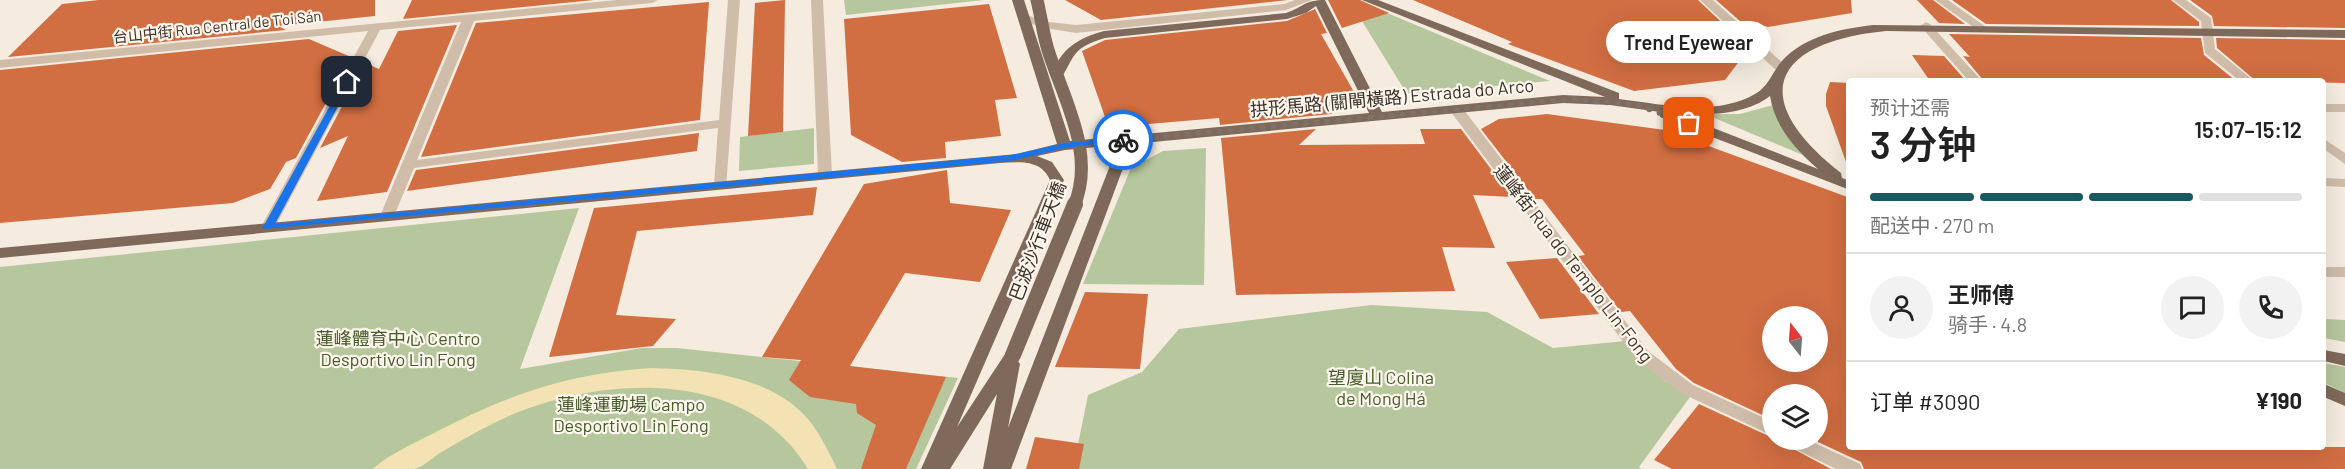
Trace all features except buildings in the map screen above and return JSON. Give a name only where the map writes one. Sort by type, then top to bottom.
[{"type":"main road","points":[[1018,0],[1065,146]]},
{"type":"main road","name":"巴波沙行車天橋","points":[[1013,355],[1080,192],[1083,166],[1079,141],[1047,47],[1037,0]]},
{"type":"main road","points":[[1057,76],[1064,56],[1073,47],[1104,35],[1287,16],[1302,11],[1318,0],[1377,116]]},
{"type":"main road","points":[[1368,0],[1554,74],[1846,183]]},
{"type":"main road","points":[[1648,108],[1691,111],[1738,106],[1764,94],[1800,51],[1831,37],[1871,28],[1926,26],[2345,34]]},
{"type":"main road","points":[[1544,101],[1564,92],[1563,83],[1554,74]]},
{"type":"main road","points":[[1780,74],[1777,105],[1792,134],[1823,165],[1846,182]]},
{"type":"main road","name":"拱形馬路 (關閘橫路) Estrada do Arco","points":[[1011,158],[1065,146],[1544,101],[1594,99],[1648,108]]},
{"type":"main road","points":[[1002,469],[1133,139]]},
{"type":"main road","points":[[0,253],[1011,158],[1026,158],[1049,165],[1055,172],[1056,180],[930,469]]},
{"type":"main road","points":[[940,469],[1013,355]]},
{"type":"main road","points":[[992,469],[1013,355]]},
{"type":"main road","points":[[2326,356],[2345,360]]},
{"type":"main road","points":[[2326,391],[2345,400]]},
{"type":"street","name":"台山中街 Rua Central de T'oi Sán","points":[[0,64],[652,0]]},
{"type":"street","points":[[720,185],[734,0]]},
{"type":"street","points":[[817,0],[825,175]]},
{"type":"street","points":[[1023,17],[1046,26],[1076,29],[1286,7],[1306,0]]},
{"type":"street","points":[[1706,0],[1780,74]]},
{"type":"street","points":[[1941,0],[1980,27]]},
{"type":"street","points":[[2179,0],[2207,20],[2210,31],[2209,50],[2244,78]]},
{"type":"street","points":[[387,216],[469,18]]},
{"type":"street","points":[[1926,26],[1973,78]]},
{"type":"street","points":[[268,227],[376,27]]},
{"type":"street","points":[[2326,108],[2345,108]]},
{"type":"street","name":"蓮峰街 Rua do Templo Lin-Fong","points":[[1456,109],[1642,355],[1673,381],[1762,425]]},
{"type":"street","points":[[408,165],[725,123]]},
{"type":"street","points":[[2326,144],[2345,160]]},
{"type":"street","points":[[2326,182],[2345,183]]},
{"type":"street","points":[[2326,272],[2345,272]]},
{"type":"street","points":[[1814,450],[1853,469]]},
{"type":"green space","points":[[844,0],[984,0],[846,15]]},
{"type":"green space","points":[[1349,0],[1356,0],[1550,81],[1407,94]]},
{"type":"green space","points":[[1777,104],[1810,158],[1705,114],[1740,114]]},
{"type":"green space","points":[[814,128],[814,164],[739,171],[740,137]]},
{"type":"green space","points":[[1206,148],[1204,285],[1083,284],[1131,168],[1163,151]]},
{"type":"green space","name":"蓮峰體育中心 Centro Desportivo Lin Fong","points":[[579,208],[520,369],[642,348],[677,348],[958,378],[916,469],[0,469],[0,267]]},
{"type":"green space","name":"望廈山 Colina de Mong Há","points":[[1371,305],[1487,312],[1553,348],[1626,341],[1665,381],[1690,397],[1639,467],[1641,469],[1073,469],[1088,395],[1142,372],[1179,329]]},
{"type":"green space","points":[[2326,319],[2345,320],[2345,342],[2326,338]]},
{"type":"green space","points":[[2326,363],[2345,367],[2345,393],[2326,384]]},
{"type":"sand","points":[[651,368],[716,374],[760,386],[780,396],[797,408],[812,424],[837,469],[808,469],[782,436],[749,412],[712,397],[672,389],[630,388],[588,393],[547,402],[509,416],[460,441],[418,468],[373,469],[409,446],[460,420],[512,398],[591,375]]},
{"type":"way so far","points":[[1123,140],[1573,99],[1616,101],[1637,105],[1689,123]]},
{"type":"place","name":"Trend Eyewear","points":[[1689,123]]},
{"type":"route","points":[[347,82],[268,227],[1011,158],[1065,146],[1123,140]]},
{"type":"park label","name":"蓮峰運動場 Campo Desportivo Lin Fong","points":[[631,414]]}]
